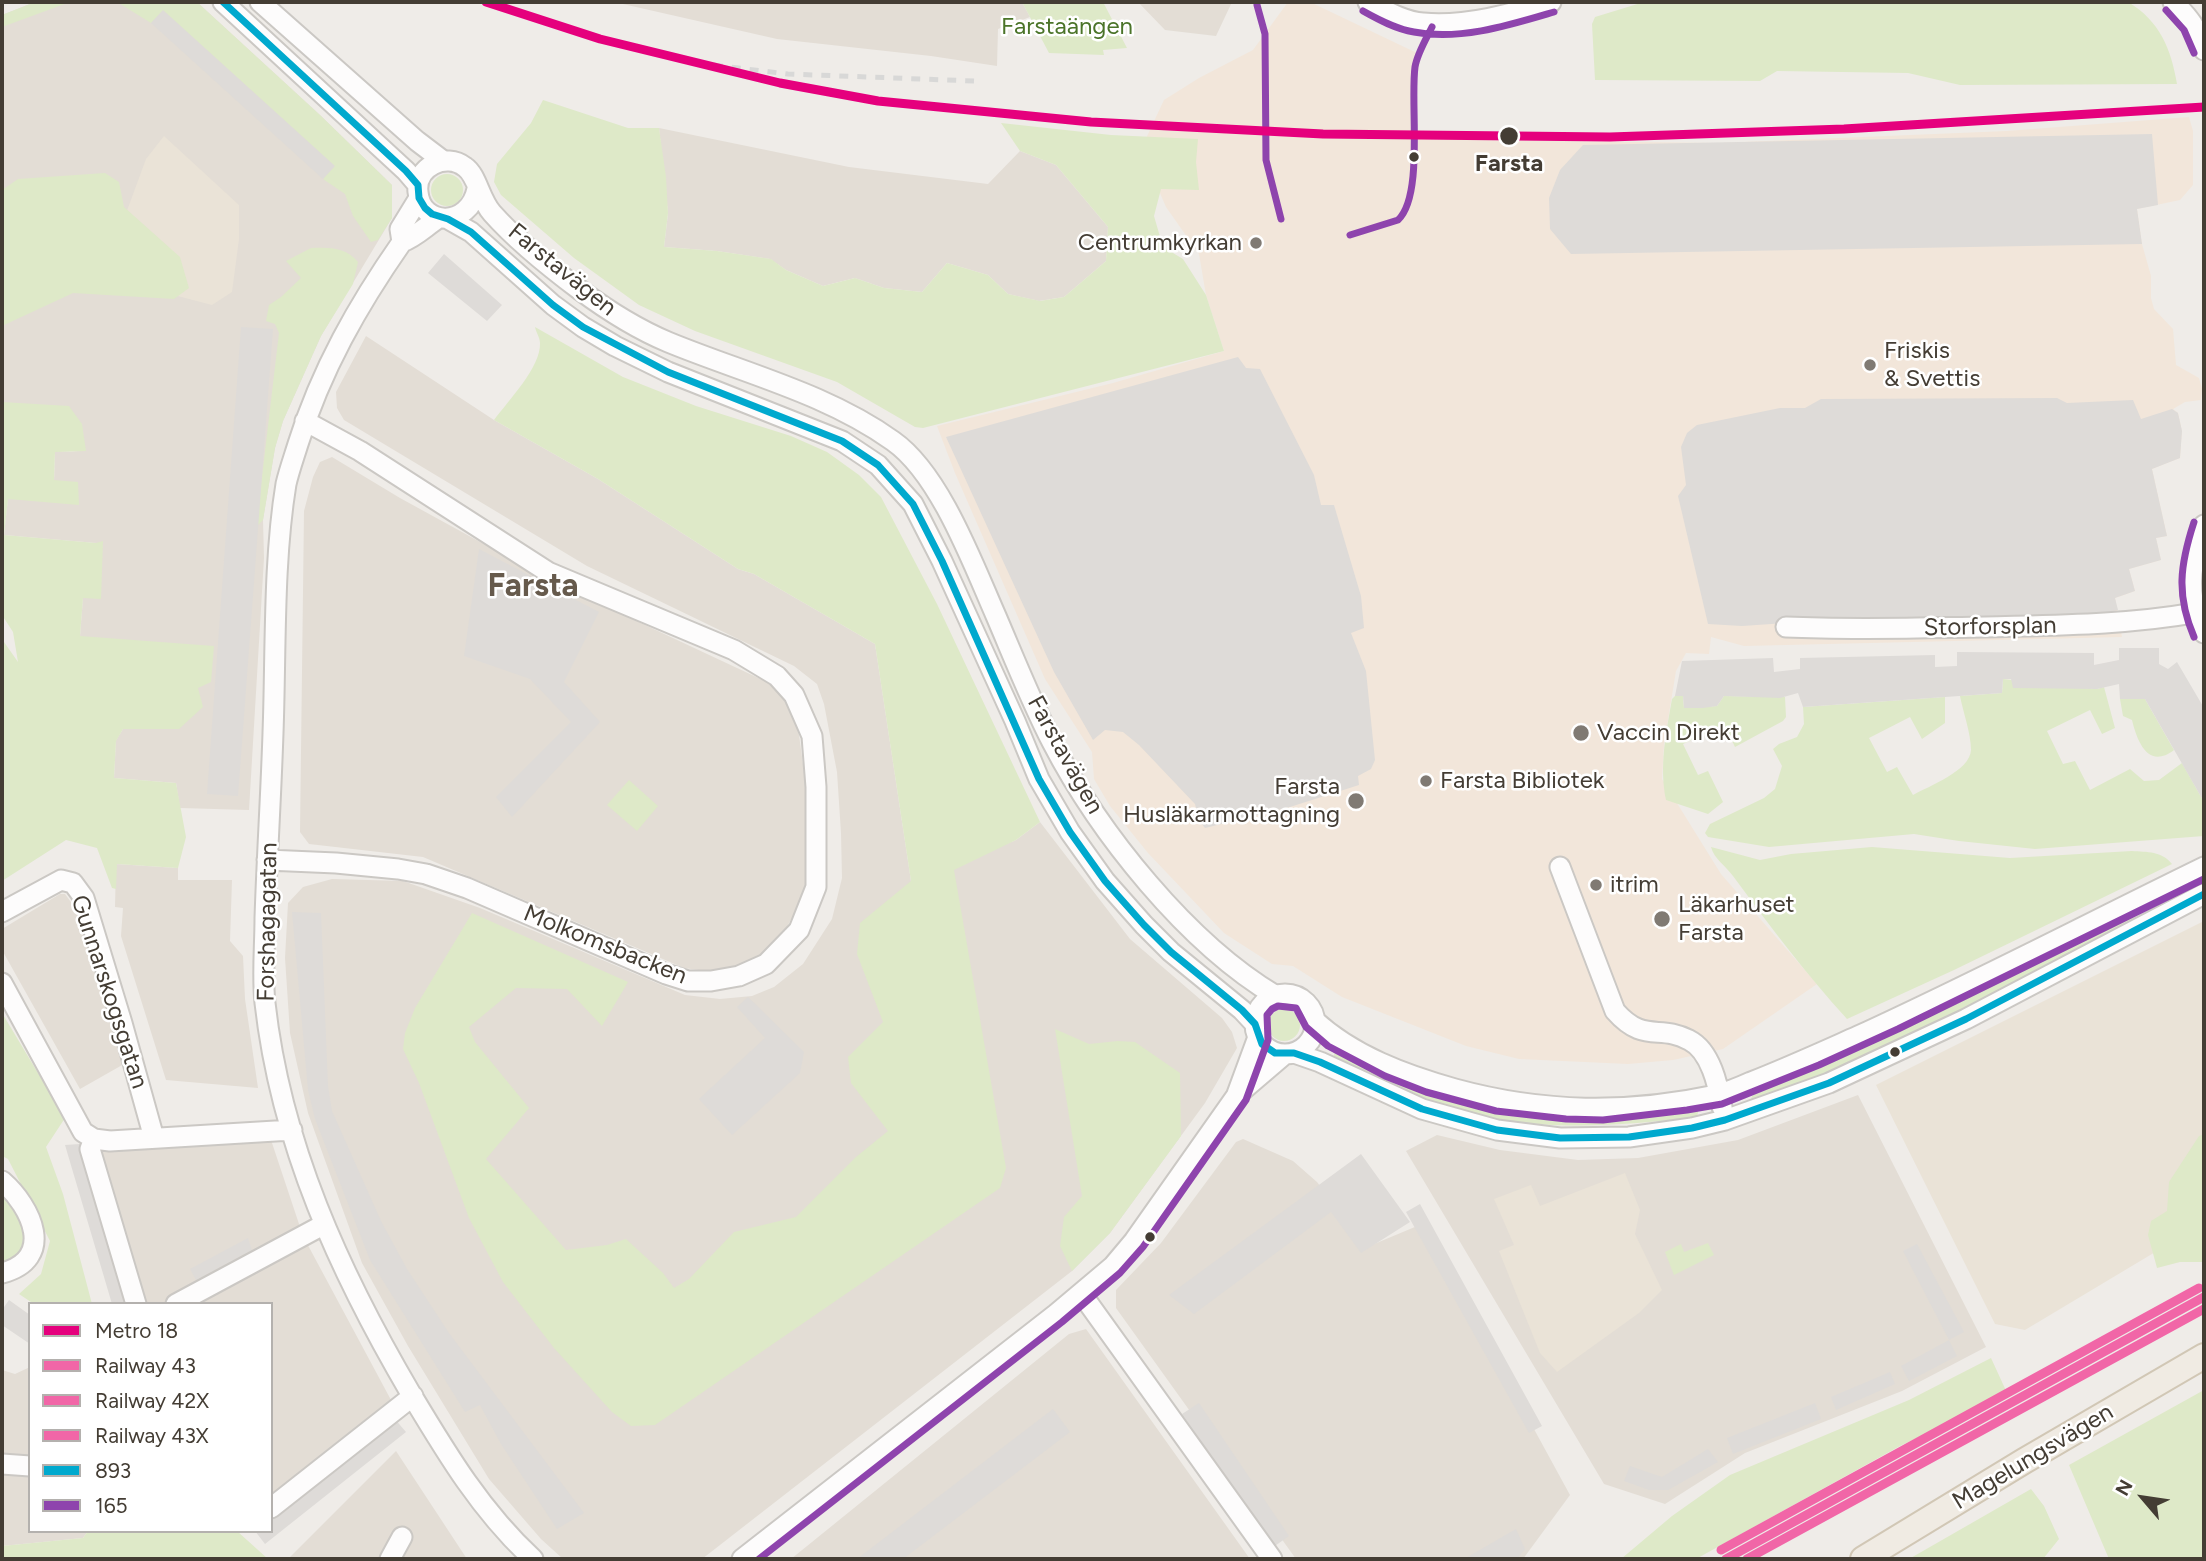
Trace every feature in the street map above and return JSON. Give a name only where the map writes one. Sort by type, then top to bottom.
[{"type":"main road","name":"Magelungsvägen","points":[[1863,1559],[2204,1356]]},
{"type":"street","name":"Farstavägen","points":[[223,2],[406,171],[419,191],[425,208],[471,232],[553,305],[583,327],[667,372],[842,440],[878,465],[913,504],[942,561],[1039,779],[1055,808],[1105,880],[1171,952],[1242,1010],[1268,1049],[1320,1062],[1422,1109],[1497,1129],[1560,1138],[1629,1137],[1692,1128],[1725,1121],[1829,1083],[1966,1018],[2204,894]]},
{"type":"street","name":"Farstavägen","points":[[260,2],[417,141],[442,160],[456,161],[468,168],[490,211],[580,291],[620,317],[665,341],[859,418],[896,443],[921,465],[969,555],[1051,741],[1100,821],[1167,904],[1247,979],[1276,996],[1289,995],[1301,999],[1310,1008],[1314,1020],[1342,1043],[1391,1067],[1429,1082],[1499,1101],[1567,1109],[1603,1109],[1720,1094],[1893,1020],[2204,867]]},
{"type":"street","points":[[1368,2],[1422,23],[1467,22],[1551,2]]},
{"type":"street","points":[[2173,2],[2189,17],[2201,37],[2204,50]]},
{"type":"street","points":[[419,191],[425,171],[442,160]]},
{"type":"street","points":[[444,218],[459,216],[468,210],[475,200],[477,189]]},
{"type":"street","name":"Forshagagatan","points":[[402,242],[400,229],[419,191]]},
{"type":"street","name":"Forshagagatan","points":[[444,218],[420,230],[414,238],[402,242],[337,345],[305,421],[287,482],[280,542],[267,860],[265,1002],[277,1070],[292,1130],[323,1225],[350,1285],[412,1396],[466,1484],[517,1545],[533,1559]]},
{"type":"street","name":"Molkomsbacken","points":[[267,860],[335,863],[426,874],[467,888],[688,981],[727,979],[766,964],[799,930],[816,887],[816,787],[812,736],[794,695],[777,677],[734,650],[548,572],[360,451],[305,421]]},
{"type":"street","points":[[913,504],[921,465]]},
{"type":"street","points":[[2204,525],[2192,572],[2191,594],[2194,613],[2204,633]]},
{"type":"street","name":"Storforsplan","points":[[1786,627],[1848,630],[2052,625],[2161,619],[2194,613]]},
{"type":"street","points":[[1015,721],[1051,741]]},
{"type":"street","points":[[1560,867],[1615,1011],[1623,1021],[1644,1032],[1671,1034],[1690,1040],[1704,1054],[1720,1094],[1725,1121]]},
{"type":"street","name":"Gunnarskogsgatan","points":[[2,912],[61,880],[73,883],[84,898],[154,1138]]},
{"type":"street","points":[[2,983],[83,1132],[94,1139],[110,1141],[292,1130]]},
{"type":"street","points":[[1237,1095],[1256,1031],[1257,1011],[1266,1000],[1276,996]]},
{"type":"street","points":[[742,1559],[1082,1293],[1112,1266],[1134,1241],[1237,1095],[1289,1054],[1305,1046],[1314,1033],[1314,1020]]},
{"type":"street","points":[[94,1139],[90,1149],[135,1302]]},
{"type":"street","points":[[2,1181],[16,1194],[28,1213],[36,1237],[27,1260],[16,1270],[2,1273]]},
{"type":"street","points":[[180,1302],[323,1225]]},
{"type":"street","points":[[1082,1293],[1272,1559]]},
{"type":"street","points":[[273,1506],[412,1396]]},
{"type":"street","points":[[2,1464],[28,1466]]},
{"type":"street","points":[[390,1559],[402,1537]]},
{"type":"shaded area","points":[[35,2],[197,2],[392,185],[392,218],[321,336],[283,421],[275,448],[263,520],[264,558],[249,810],[180,808],[176,783],[114,778],[116,740],[123,729],[179,729],[80,636],[83,597],[101,598],[96,543],[4,535],[8,498],[54,481],[55,451],[79,452],[2,443],[2,15]]},
{"type":"shaded area","points":[[614,2],[1022,2],[1030,17],[998,29],[997,66],[777,39]]},
{"type":"shaded area","points":[[1138,2],[1232,2],[1216,36],[1165,30]]},
{"type":"shaded area","points":[[1288,2],[1310,2],[1419,54],[1410,139],[1718,143],[2007,131],[2189,117],[2193,131],[2193,185],[2180,200],[2137,209],[2142,244],[2151,276],[2154,309],[2173,329],[2176,365],[2199,378],[2201,400],[2185,402],[2173,409],[2178,413],[2182,431],[2180,458],[2152,469],[2167,536],[2156,538],[2161,560],[2129,569],[2135,591],[2115,598],[2122,637],[1744,646],[1711,637],[1709,654],[1686,653],[1676,671],[1664,744],[1662,779],[1721,874],[1817,984],[1723,1049],[1673,1060],[1628,1064],[1519,1059],[1466,1046],[1342,997],[1293,966],[1272,964],[1224,933],[1148,853],[1110,806],[1094,779],[1092,752],[1045,679],[955,473],[937,426],[1113,383],[1224,351],[1206,295],[1199,254],[1166,207],[1141,149],[1164,100],[1253,50]]},
{"type":"shaded area","points":[[163,10],[335,166],[323,179],[151,23]]},
{"type":"shaded area","points":[[659,128],[849,167],[988,184],[1020,151],[1056,165],[1108,227],[1106,261],[1064,297],[1039,301],[1008,294],[988,275],[947,263],[922,292],[884,288],[855,278],[823,286],[786,270],[770,259],[664,247],[668,213]]},
{"type":"shaded area","points":[[2152,134],[2158,205],[2137,209],[2142,244],[1571,254],[1550,229],[1549,198],[1560,170],[1583,145]]},
{"type":"shaded area","points":[[164,136],[239,205],[239,239],[232,292],[212,305],[170,294],[125,216],[146,159]]},
{"type":"shaded area","points":[[444,254],[502,305],[487,321],[428,273]]},
{"type":"shaded area","points":[[241,327],[273,329],[238,796],[207,794]]},
{"type":"shaded area","points":[[366,336],[494,420],[598,479],[738,569],[754,574],[875,644],[911,881],[1016,840],[1040,822],[1130,939],[1222,1018],[1232,1032],[1237,1048],[1205,1103],[1110,1233],[1072,1271],[702,1559],[563,1559],[541,1539],[489,1479],[408,1346],[362,1263],[308,1113],[290,1033],[285,958],[288,903],[303,887],[332,879],[403,881],[480,908],[685,995],[720,999],[752,996],[774,987],[803,964],[832,919],[842,878],[841,833],[837,772],[824,704],[817,684],[794,666],[587,566],[344,420],[337,408],[336,392]]},
{"type":"shaded area","points":[[1238,357],[1246,368],[1260,369],[1314,475],[1321,505],[1334,505],[1361,596],[1364,628],[1351,633],[1366,671],[1375,760],[1371,769],[1358,776],[1359,785],[1290,807],[1205,828],[1199,820],[1195,804],[1139,745],[1123,732],[1105,730],[1093,740],[1054,672],[946,437]]},
{"type":"shaded area","points":[[2057,398],[2067,403],[2133,400],[2141,419],[2172,409],[2178,413],[2182,431],[2180,458],[2152,469],[2167,536],[2156,538],[2161,560],[2129,569],[2135,591],[2115,598],[2118,610],[2099,614],[1845,619],[1742,626],[1708,624],[1678,496],[1686,485],[1681,447],[1687,433],[1697,425],[1780,408],[1805,408],[1821,399]]},
{"type":"shaded area","points":[[332,457],[400,498],[553,582],[767,682],[783,693],[797,720],[812,831],[807,889],[778,944],[754,967],[719,973],[684,968],[423,857],[309,844],[300,832],[304,511],[320,462]]},
{"type":"shaded area","points":[[479,549],[599,612],[564,682],[600,722],[512,817],[496,797],[571,722],[530,679],[464,656]]},
{"type":"shaded area","points":[[2119,648],[2159,648],[2159,664],[2168,669],[2177,662],[2204,708],[2204,802],[2145,699],[2120,699],[2119,684],[2097,689],[2013,688],[2011,679],[2003,679],[2002,693],[1803,707],[1798,693],[1780,698],[1724,696],[1717,706],[1703,708],[1684,708],[1683,696],[1675,696],[1682,661],[1773,658],[1774,672],[1800,669],[1800,658],[1935,655],[1935,667],[1957,666],[1957,652],[2094,653],[2094,665],[2119,660]]},
{"type":"shaded area","points":[[116,864],[178,868],[178,880],[232,880],[230,941],[243,956],[245,999],[258,1088],[166,1080],[121,936],[123,908],[115,907]]},
{"type":"shaded area","points":[[60,894],[65,894],[76,909],[124,1064],[80,1089],[2,950],[2,929]]},
{"type":"shaded area","points":[[292,912],[321,913],[328,1086],[332,1111],[381,1221],[407,1269],[449,1333],[584,1513],[557,1529],[501,1444],[480,1405],[465,1412],[370,1260],[315,1119],[308,1090]]},
{"type":"shaded area","points":[[2204,921],[2204,1230],[2187,1233],[2025,1330],[1995,1324],[1876,1085]]},
{"type":"shaded area","points":[[748,997],[804,1052],[800,1073],[732,1135],[699,1099],[765,1038],[737,1007]]},
{"type":"shaded area","points":[[1858,1095],[1986,1347],[1902,1391],[1745,1453],[1665,1504],[1604,1484],[1406,1151],[1437,1135],[1500,1150],[1578,1160],[1638,1158],[1738,1140]]},
{"type":"shaded area","points":[[1243,1139],[1293,1161],[1317,1182],[1367,1247],[1422,1224],[1570,1495],[1523,1559],[1296,1559],[1116,1308],[1116,1290],[1161,1243],[1236,1142]]},
{"type":"shaded area","points":[[271,1140],[303,1236],[391,1400],[273,1501],[273,1302],[143,1302],[98,1151]]},
{"type":"shaded area","points":[[80,1144],[124,1302],[111,1302],[65,1145]]},
{"type":"shaded area","points":[[1361,1154],[1410,1222],[1361,1253],[1331,1212],[1194,1314],[1169,1295]]},
{"type":"shaded area","points":[[1625,1173],[1640,1210],[1635,1234],[1662,1290],[1639,1313],[1557,1372],[1540,1353],[1499,1251],[1514,1245],[1494,1199],[1531,1185],[1540,1206]]},
{"type":"shaded area","points":[[1420,1204],[1542,1426],[1529,1433],[1406,1212]]},
{"type":"shaded area","points":[[248,1238],[252,1250],[196,1280],[190,1269]]},
{"type":"shaded area","points":[[1917,1244],[1964,1332],[1949,1340],[1903,1251]]},
{"type":"shaded area","points":[[9,1300],[28,1314],[28,1343],[2,1325],[2,1310]]},
{"type":"shaded area","points":[[1086,1329],[1250,1559],[791,1559],[1069,1334]]},
{"type":"shaded area","points":[[1949,1340],[1957,1356],[1909,1381],[1901,1366]]},
{"type":"shaded area","points":[[28,1368],[28,1533],[87,1533],[83,1538],[2,1546],[2,1370],[15,1374]]},
{"type":"shaded area","points":[[1890,1372],[1895,1384],[1836,1410],[1831,1397]]},
{"type":"shaded area","points":[[1199,1403],[1289,1536],[1272,1548],[1182,1414]]},
{"type":"shaded area","points":[[1815,1403],[1821,1419],[1733,1454],[1727,1438]]},
{"type":"shaded area","points":[[1053,1409],[1070,1432],[903,1559],[857,1559]]},
{"type":"shaded area","points":[[394,1418],[406,1432],[265,1544],[257,1533],[273,1533],[273,1514]]},
{"type":"shaded area","points":[[1708,1449],[1718,1462],[1668,1490],[1649,1490],[1624,1481],[1630,1466],[1662,1477]]},
{"type":"shaded area","points":[[396,1451],[467,1559],[288,1559]]},
{"type":"shaded area","points":[[1516,1529],[1525,1549],[1517,1559],[1464,1559]]},
{"type":"green space","points":[[35,2],[70,2],[2,27],[2,15]]},
{"type":"green space","points":[[117,2],[197,2],[392,185],[392,218],[378,240],[371,242],[353,216],[345,194],[323,179],[334,166],[163,11],[151,23]]},
{"type":"green space","name":"Farstaängen","points":[[1022,2],[1103,2],[1127,48],[1103,50],[1104,55],[1049,53]]},
{"type":"green space","points":[[1644,2],[2128,2],[2148,18],[2162,37],[2177,84],[1960,85],[1908,73],[1777,71],[1760,81],[1595,80],[1592,24],[1595,17]]},
{"type":"green space","points":[[543,100],[628,128],[659,128],[668,213],[664,247],[771,259],[786,270],[823,286],[855,278],[884,288],[922,292],[947,263],[988,275],[1008,294],[1040,301],[1064,297],[1106,261],[1108,227],[1056,165],[1020,151],[1001,123],[1111,135],[1198,139],[1196,162],[1199,190],[1161,189],[1154,216],[1163,247],[1183,259],[1206,295],[1224,351],[923,428],[915,427],[837,382],[695,331],[639,305],[574,258],[501,195],[494,182],[497,164],[531,123]]},
{"type":"green space","points":[[105,173],[119,182],[124,207],[180,257],[189,288],[174,299],[73,293],[2,326],[2,190],[18,179]]},
{"type":"green space","points":[[447,174],[458,179],[463,190],[458,201],[447,206],[436,201],[431,190],[436,179]]},
{"type":"green space","points":[[311,248],[343,251],[358,262],[353,284],[321,336],[283,421],[275,448],[263,520],[256,527],[279,333],[275,324],[266,321],[269,305],[301,278],[286,261]]},
{"type":"green space","points":[[535,327],[623,377],[696,406],[791,436],[827,452],[859,475],[881,497],[937,604],[1040,822],[1016,840],[954,870],[1006,1168],[1000,1188],[655,1425],[631,1426],[612,1412],[554,1348],[503,1282],[469,1218],[419,1083],[403,1049],[405,1033],[415,1008],[472,913],[628,982],[602,1026],[567,989],[516,988],[469,1027],[475,1042],[529,1108],[486,1159],[566,1250],[607,1245],[626,1239],[663,1273],[674,1288],[689,1279],[734,1232],[796,1217],[856,1157],[888,1131],[851,1083],[848,1057],[883,1022],[857,954],[860,923],[911,881],[875,644],[754,574],[738,569],[598,479],[494,420],[523,383],[535,362],[540,343]]},
{"type":"green space","points":[[2,402],[69,406],[82,424],[86,451],[55,452],[54,480],[78,482],[79,505],[8,499],[4,535],[96,543],[103,541],[101,599],[83,598],[80,636],[214,646],[211,682],[198,688],[203,707],[179,729],[123,729],[116,741],[114,778],[176,783],[186,837],[178,868],[117,864],[116,889],[112,888],[97,848],[66,840],[2,881],[4,642],[18,662],[13,632],[2,615]]},
{"type":"green space","points":[[2003,679],[2097,689],[2104,687],[2115,728],[2102,734],[2090,710],[2047,731],[2063,764],[2075,761],[2090,790],[2130,769],[2144,781],[2159,780],[2182,763],[2204,802],[2204,836],[2035,849],[1914,834],[1769,847],[1708,837],[1705,833],[1710,824],[1764,798],[1775,789],[1782,766],[1773,749],[1797,737],[1804,724],[1803,707],[1945,697],[1945,723],[1922,739],[1910,717],[1869,738],[1887,772],[1897,767],[1913,795],[1948,777],[1969,758],[1970,737],[1960,696],[2002,693]]},
{"type":"green space","points":[[1675,696],[1683,696],[1684,708],[1717,706],[1724,696],[1785,697],[1786,717],[1783,721],[1735,747],[1724,724],[1683,744],[1698,775],[1708,771],[1723,802],[1708,814],[1666,800],[1664,750],[1672,699]]},
{"type":"green space","points":[[2120,699],[2145,699],[2174,750],[2157,757],[2145,750],[2132,720],[2123,716]]},
{"type":"green space","points":[[629,780],[658,806],[637,831],[607,805]]},
{"type":"green space","points":[[1711,847],[1760,860],[1791,854],[1872,847],[2010,858],[2132,851],[2159,854],[2172,864],[1847,1019],[1788,949],[1730,872],[1717,859]]},
{"type":"green space","points":[[2138,916],[2020,980],[1890,1044],[1758,1103],[1751,1099],[1755,1089],[1813,1070],[2099,928]]},
{"type":"green space","points":[[1284,1009],[1295,1014],[1300,1025],[1295,1036],[1284,1041],[1273,1036],[1268,1025],[1273,1014]]},
{"type":"green space","points":[[2,1013],[65,1118],[46,1147],[63,1194],[91,1302],[31,1302],[19,1294],[41,1274],[50,1241],[8,1159],[2,1156]]},
{"type":"green space","points":[[1055,1029],[1089,1044],[1135,1042],[1180,1073],[1181,1136],[1110,1233],[1072,1271],[1060,1246],[1064,1217],[1082,1196]]},
{"type":"green space","points":[[1336,1049],[1434,1092],[1699,1108],[1697,1117],[1627,1124],[1558,1125],[1489,1118],[1455,1110],[1388,1084],[1333,1058]]},
{"type":"green space","points":[[2204,1134],[2204,1262],[2180,1262],[2157,1268],[2148,1235],[2151,1221],[2167,1211],[2169,1182],[2199,1136]]},
{"type":"green space","points":[[2,1191],[21,1219],[24,1242],[13,1259],[2,1262]]},
{"type":"green space","points":[[1708,1243],[1714,1255],[1674,1275],[1665,1252],[1681,1244],[1684,1252]]},
{"type":"green space","points":[[1991,1358],[2008,1395],[1900,1446],[1696,1559],[1621,1559],[1672,1516],[1730,1475],[1909,1400]]},
{"type":"green space","points":[[2204,1390],[2204,1559],[2109,1559],[2069,1465]]},
{"type":"green space","points":[[2031,1489],[2044,1506],[2059,1539],[2043,1559],[1909,1559]]},
{"type":"green space","points":[[87,1533],[239,1533],[268,1559],[2,1559],[2,1546],[83,1538]]},
{"type":"railway","points":[[661,54],[713,65],[788,74],[974,81]]},
{"type":"metro line","name":"18","points":[[486,2],[600,39],[780,83],[878,101],[1091,122],[1323,134],[1610,137],[1844,129],[2204,107]]},
{"type":"rail line","name":"43X","points":[[1721,1550],[2199,1288]]},
{"type":"rail line","name":"43","points":[[1726,1559],[2204,1297]]},
{"type":"rail line","name":"42X","points":[[1747,1559],[2204,1309]]},
{"type":"transit line","name":"893","points":[[223,2],[406,171],[418,185],[419,198],[425,208],[471,232],[553,305],[583,327],[668,372],[842,441],[878,465],[913,504],[942,561],[1039,779],[1070,832],[1105,881],[1144,925],[1171,952],[1242,1010],[1255,1024],[1262,1044],[1275,1053],[1294,1053],[1320,1062],[1422,1109],[1497,1130],[1560,1138],[1629,1137],[1692,1128],[1725,1120],[1829,1083],[1966,1019],[2204,894]]},
{"type":"transit line","name":"165","points":[[1257,5],[1265,34],[1266,160],[1281,219]]},
{"type":"transit line","name":"165","points":[[2166,10],[2184,30],[2194,53]]},
{"type":"transit line","name":"165","points":[[1363,11],[1407,31],[1431,34],[1485,30],[1554,12]]},
{"type":"transit line","name":"165","points":[[1350,235],[1398,220],[1406,208],[1413,171],[1415,67],[1432,27]]},
{"type":"transit line","name":"165","points":[[2194,522],[2182,580],[2184,607],[2194,637]]},
{"type":"transit line","name":"165","points":[[759,1559],[1062,1322],[1120,1273],[1143,1247],[1246,1100],[1268,1040],[1267,1015],[1278,1006],[1296,1008],[1306,1027],[1328,1046],[1385,1076],[1426,1092],[1496,1111],[1566,1119],[1603,1120],[1687,1110],[1722,1104],[1819,1065],[2204,879]]},
{"type":"place","name":"Farsta","points":[[1509,136]]},
{"type":"place","name":"Centrumkyrkan","points":[[1256,243]]},
{"type":"place","name":"Friskis & Svettis","points":[[1870,365]]},
{"type":"place","name":"Vaccin Direkt","points":[[1581,733]]},
{"type":"place","name":"Farsta Bibliotek","points":[[1426,781]]},
{"type":"place","name":"Farsta Husläkarmottagning","points":[[1356,801]]},
{"type":"place","name":"itrim","points":[[1596,885]]},
{"type":"place","name":"Läkarhuset Farsta","points":[[1662,919]]},
{"type":"district","name":"Farsta","points":[[533,587]]}]
